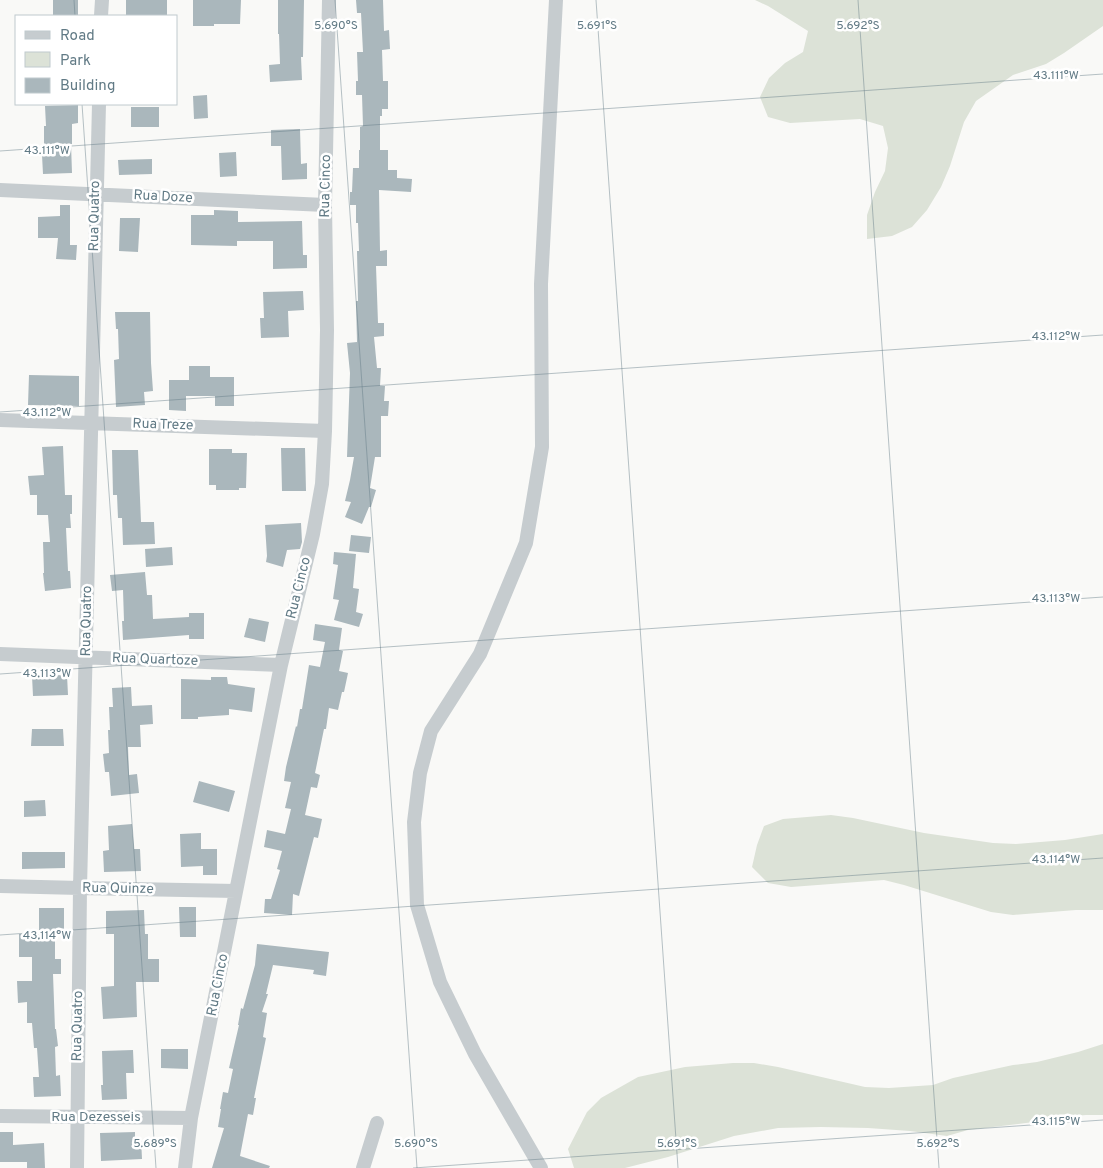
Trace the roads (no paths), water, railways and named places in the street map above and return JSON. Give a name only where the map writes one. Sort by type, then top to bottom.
[{"type":"street","points":[[102,0],[102,15]]},
{"type":"street","name":"Rua Cinco","points":[[185,1168],[191,1118],[280,665],[318,513],[322,484],[327,330],[325,205],[329,0]]},
{"type":"street","points":[[541,1168],[475,1054],[440,982],[418,905],[414,822],[420,773],[431,731],[480,654],[526,543],[542,447],[541,284],[556,0]]},
{"type":"street","name":"Rua Quatro","points":[[77,1168],[80,888],[99,105]]},
{"type":"street","name":"Rua Doze","points":[[0,190],[325,205]]},
{"type":"street","name":"Rua Treze","points":[[0,420],[325,431]]},
{"type":"street","name":"Rua Quartoze","points":[[0,654],[280,665]]},
{"type":"street","name":"Rua Quinze","points":[[0,886],[236,891]]},
{"type":"street","name":"Rua Dezesseis","points":[[0,1116],[191,1118]]},
{"type":"street","points":[[363,1168],[377,1123]]}]
